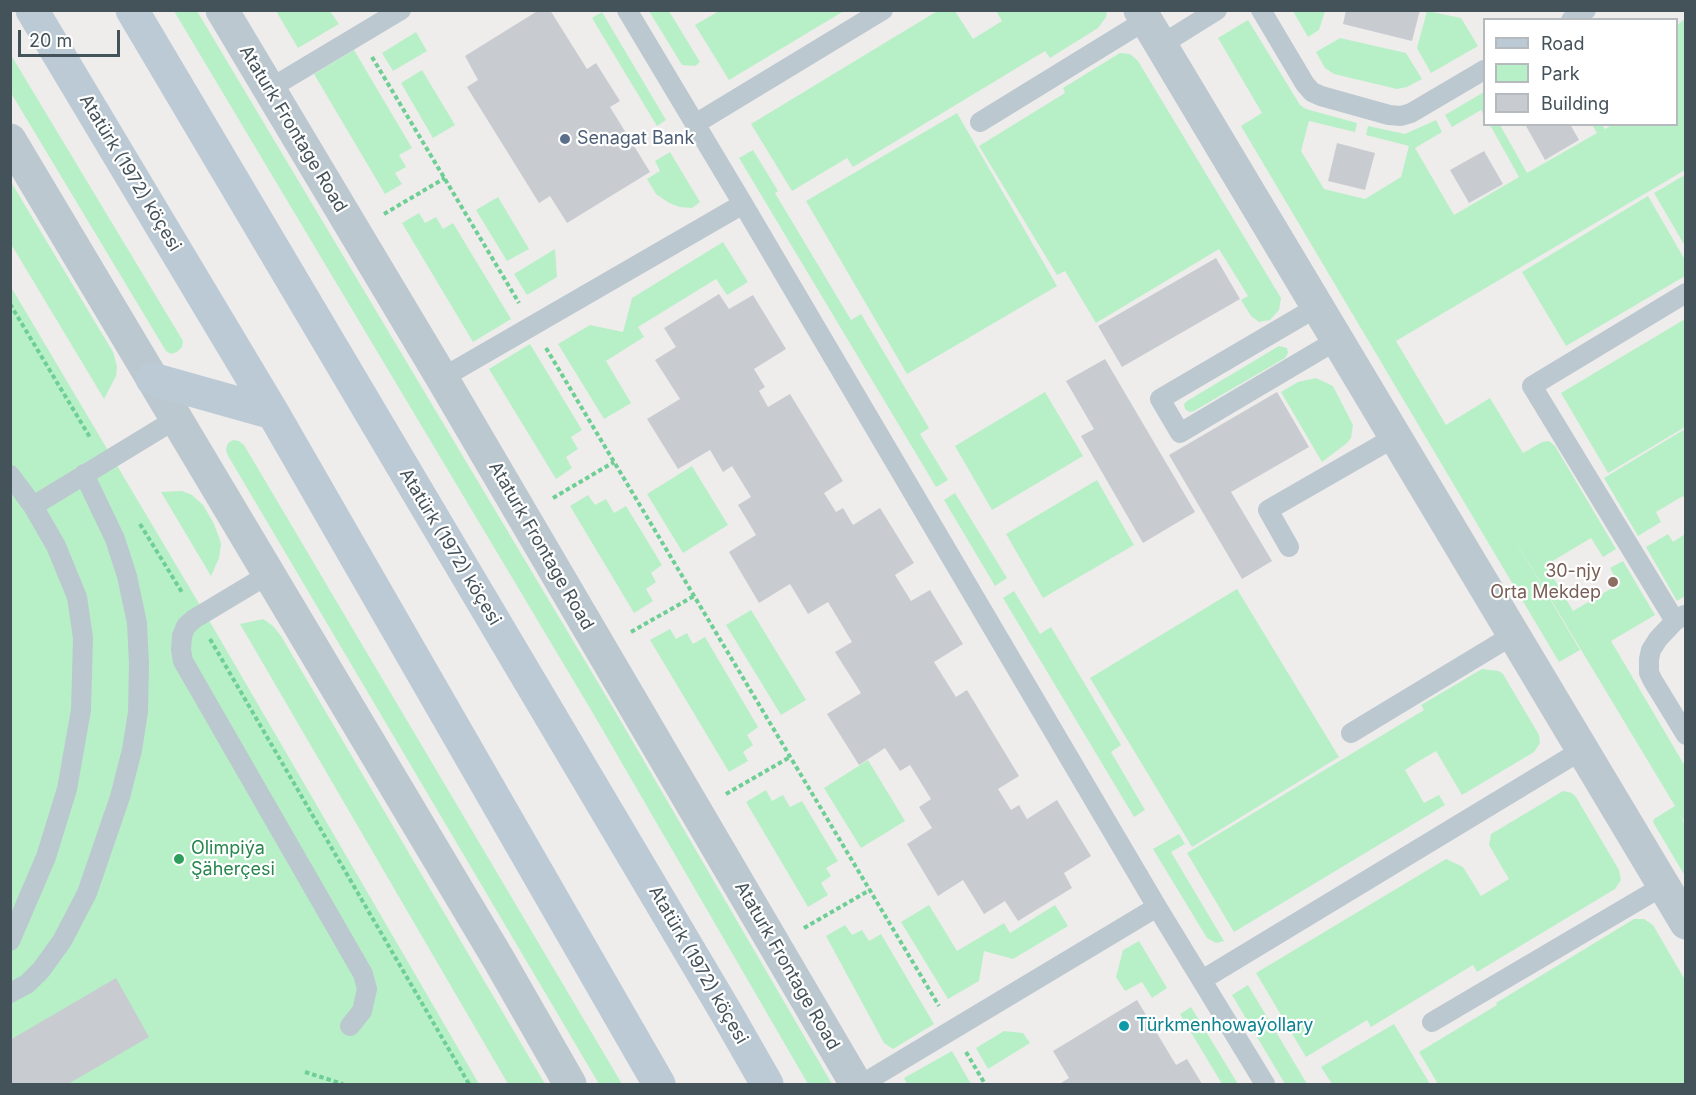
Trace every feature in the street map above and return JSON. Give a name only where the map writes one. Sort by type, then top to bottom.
[{"type":"main road","name":"Atatürk (1972) köçesi","points":[[32,10],[273,413],[659,1084]]},
{"type":"main road","name":"Atatürk (1972) köçesi","points":[[132,10],[767,1084]]},
{"type":"main road","points":[[152,379],[273,413]]},
{"type":"street","name":"Ataturk Frontage Road","points":[[222,10],[442,378],[856,1084]]},
{"type":"street","points":[[1149,25],[1686,923]]},
{"type":"street","points":[[10,140],[499,960],[570,1084]]},
{"type":"lane","points":[[269,89],[401,10]]},
{"type":"lane","points":[[627,10],[1157,907],[1265,1084]]},
{"type":"lane","points":[[695,124],[883,10]]},
{"type":"lane","points":[[980,122],[1149,25],[1217,10]]},
{"type":"lane","points":[[1261,10],[1312,92],[1389,115],[1401,116],[1411,112],[1483,71]]},
{"type":"lane","points":[[442,378],[743,204]]},
{"type":"lane","points":[[1686,293],[1532,386],[1680,618],[1658,639],[1651,650],[1649,673],[1686,735]]},
{"type":"lane","points":[[1317,307],[1160,399],[1180,433],[1337,340]]},
{"type":"lane","points":[[33,506],[176,419]]},
{"type":"lane","points":[[1289,547],[1268,510],[1395,436]]},
{"type":"lane","points":[[10,993],[27,984],[41,970],[62,941],[87,893],[120,797],[132,750],[138,712],[137,622],[127,576],[115,539],[84,474]]},
{"type":"lane","points":[[10,476],[33,506],[56,546],[77,597],[83,638],[81,710],[67,789],[50,846],[10,941]]},
{"type":"lane","points":[[269,574],[186,626],[180,650],[183,661],[363,974],[367,989],[362,1011],[350,1026]]},
{"type":"lane","points":[[1351,733],[1513,635]]},
{"type":"lane","points":[[1202,980],[1582,750]]},
{"type":"lane","points":[[1432,1022],[1663,886]]},
{"type":"lane","points":[[862,1084],[1157,907]]},
{"type":"path","points":[[359,35],[985,1084]]},
{"type":"path","points":[[383,215],[445,178]]},
{"type":"path","points":[[10,304],[105,462]]},
{"type":"path","points":[[553,498],[614,462]]},
{"type":"path","points":[[136,517],[197,617],[470,1084]]},
{"type":"path","points":[[631,632],[694,596]]},
{"type":"path","points":[[726,794],[790,757]]},
{"type":"path","points":[[804,928],[870,890]]},
{"type":"path","points":[[305,1072],[343,1084]]},
{"type":"green space","points":[[939,10],[955,11],[973,39],[1002,21],[996,11],[1107,11],[1106,17],[1098,28],[1050,58],[1045,51],[853,167],[847,158],[792,191],[751,124]]},
{"type":"green space","points":[[174,11],[197,11],[612,706],[832,1084],[808,1084],[594,715]]},
{"type":"green space","points":[[276,11],[330,11],[339,24],[298,48]]},
{"type":"green space","points":[[649,11],[669,11],[700,62],[695,66],[682,65]]},
{"type":"green space","points":[[719,11],[844,11],[729,80],[695,25]]},
{"type":"green space","points":[[1293,11],[1325,11],[1319,30],[1308,37]]},
{"type":"green space","points":[[1427,11],[1461,18],[1478,46],[1431,73],[1417,48]]},
{"type":"green space","points":[[602,12],[666,120],[657,126],[592,18]]},
{"type":"green space","points":[[1685,19],[1685,170],[1396,341],[1446,425],[1490,398],[1523,453],[1542,442],[1549,441],[1555,446],[1616,549],[1603,557],[1591,538],[1546,565],[1573,611],[1619,584],[1610,568],[1623,561],[1655,615],[1611,641],[1685,766],[1685,823],[1680,815],[1685,825],[1685,876],[1653,822],[1654,819],[1675,806],[1509,530],[1580,650],[1559,662],[1241,126],[1262,113],[1218,38],[1248,20],[1300,105],[1306,109],[1357,123],[1355,132],[1309,121],[1301,151],[1324,189],[1365,199],[1401,177],[1409,146],[1366,135],[1368,126],[1405,134],[1436,120],[1442,132],[1415,148],[1454,215],[1519,177],[1491,126],[1501,126],[1527,173],[1597,133],[1593,126],[1603,126],[1605,129],[1610,126],[1678,126],[1678,24]]},
{"type":"green space","points":[[416,32],[427,51],[393,71],[382,53]]},
{"type":"green space","points":[[1340,38],[1406,53],[1422,79],[1407,87],[1397,89],[1334,74],[1325,68],[1316,52]]},
{"type":"green space","points":[[354,50],[412,148],[399,155],[406,167],[395,173],[402,184],[385,194],[314,74]]},
{"type":"green space","points":[[1120,53],[1130,54],[1138,61],[1281,298],[1279,310],[1270,320],[1259,322],[1251,316],[1241,300],[1248,296],[1219,249],[1096,323],[1065,271],[1057,275],[979,146],[1065,93],[1063,88]]},
{"type":"green space","points":[[11,55],[183,341],[182,347],[177,352],[171,354],[166,351],[11,93]]},
{"type":"green space","points":[[422,70],[455,125],[433,138],[401,83]]},
{"type":"green space","points":[[1483,93],[1483,114],[1481,110],[1452,127],[1445,115]]},
{"type":"green space","points":[[957,113],[1057,286],[907,374],[806,201]]},
{"type":"green space","points":[[753,150],[778,191],[775,193],[851,320],[861,314],[929,428],[920,434],[948,480],[936,487],[739,158]]},
{"type":"green space","points":[[670,152],[700,202],[692,208],[669,203],[656,194],[647,179],[660,171],[655,161]]},
{"type":"green space","points":[[1685,175],[1685,246],[1654,193]]},
{"type":"green space","points":[[11,182],[113,352],[117,366],[116,376],[104,399],[11,244]]},
{"type":"green space","points":[[1648,196],[1685,260],[1685,276],[1566,346],[1522,272]]},
{"type":"green space","points":[[498,197],[529,249],[507,261],[476,210]]},
{"type":"green space","points":[[419,213],[425,223],[436,217],[443,229],[453,223],[511,319],[473,342],[402,223]]},
{"type":"green space","points":[[723,242],[748,282],[727,295],[716,279],[638,327],[644,337],[606,361],[631,403],[604,419],[558,344],[590,325],[623,332],[632,298]]},
{"type":"green space","points":[[555,249],[557,277],[527,295],[514,274]]},
{"type":"green space","name":"Olimpiýa Şäherçesi","points":[[11,287],[217,634],[479,1084],[11,1084]]},
{"type":"green space","points":[[1685,319],[1685,427],[1608,473],[1561,393]]},
{"type":"green space","points":[[530,344],[582,430],[571,437],[578,449],[566,457],[572,468],[556,479],[489,369]]},
{"type":"green space","points":[[1279,346],[1287,348],[1288,353],[1285,358],[1194,411],[1189,412],[1185,409],[1184,404],[1187,401]]},
{"type":"green space","points":[[1316,378],[1333,386],[1353,425],[1351,438],[1347,443],[1322,462],[1281,392],[1298,382]]},
{"type":"green space","points":[[1045,392],[1083,456],[992,510],[955,446]]},
{"type":"green space","points":[[1685,429],[1685,500],[1683,496],[1656,512],[1661,522],[1638,536],[1604,478]]},
{"type":"green space","points":[[233,440],[244,445],[622,1084],[599,1084],[227,454],[228,443]]},
{"type":"green space","points":[[692,466],[728,525],[683,553],[647,494]]},
{"type":"green space","points":[[1097,480],[1134,545],[1043,598],[1006,534]]},
{"type":"green space","points":[[182,491],[192,495],[203,505],[219,537],[221,544],[219,558],[211,576],[161,492]]},
{"type":"green space","points":[[955,493],[1007,578],[995,586],[944,500]]},
{"type":"green space","points":[[588,495],[595,505],[606,499],[614,513],[626,506],[662,565],[651,573],[656,582],[646,589],[653,601],[634,613],[570,506]]},
{"type":"green space","points":[[1668,534],[1673,542],[1685,534],[1685,596],[1677,601],[1646,547]]},
{"type":"green space","points":[[1237,589],[1339,757],[1192,847],[1090,678]]},
{"type":"green space","points":[[1014,591],[1040,634],[1051,627],[1121,745],[1111,752],[1145,810],[1134,817],[1003,598]]},
{"type":"green space","points":[[751,610],[806,700],[781,715],[726,625]]},
{"type":"green space","points":[[263,619],[281,636],[545,1084],[508,1084],[240,624]]},
{"type":"green space","points":[[670,629],[676,639],[687,633],[693,644],[705,637],[758,727],[747,735],[753,745],[743,752],[748,761],[729,772],[650,640]]},
{"type":"green space","points":[[1482,669],[1499,671],[1503,674],[1539,735],[1540,743],[1534,752],[1462,795],[1436,751],[1419,761],[1405,770],[1424,803],[1439,795],[1445,805],[1234,932],[1187,853],[1424,710],[1421,705]]},
{"type":"green space","points":[[868,760],[905,821],[861,848],[824,788]]},
{"type":"green space","points":[[766,790],[772,801],[783,795],[790,807],[802,801],[838,861],[826,868],[831,876],[821,883],[828,895],[808,907],[746,802]]},
{"type":"green space","points":[[1563,791],[1572,793],[1576,797],[1619,870],[1621,880],[1615,889],[1477,972],[1473,965],[1371,1027],[1367,1020],[1306,1057],[1256,973],[1446,859],[1463,867],[1481,896],[1509,879],[1489,845],[1491,834]]},
{"type":"green space","points":[[1179,834],[1185,844],[1171,852],[1224,941],[1216,943],[1207,938],[1153,849]]},
{"type":"green space","points":[[929,905],[957,951],[1004,923],[1010,933],[1055,905],[1068,926],[1013,959],[984,951],[979,981],[948,999],[901,922]]},
{"type":"green space","points":[[1634,919],[1644,919],[1653,925],[1685,980],[1685,1084],[1438,1084],[1419,1052]]},
{"type":"green space","points":[[845,925],[852,935],[862,930],[869,941],[881,934],[934,1024],[893,1049],[884,1043],[826,936]]},
{"type":"green space","points":[[1139,941],[1167,988],[1152,998],[1142,982],[1125,991],[1116,977],[1123,950]]},
{"type":"green space","points":[[1248,985],[1307,1084],[1285,1084],[1232,995]]},
{"type":"green space","points":[[1191,1007],[1238,1084],[1222,1084],[1180,1014]]},
{"type":"green space","points":[[1394,1024],[1430,1084],[1332,1084],[1321,1067]]},
{"type":"green space","points":[[1004,1031],[1023,1033],[1030,1043],[988,1069],[976,1048]]},
{"type":"green space","points":[[952,1051],[971,1084],[907,1084],[904,1078]]},
{"type":"building","name":"Senagat Bank","points":[[539,10],[550,10],[587,69],[596,63],[620,101],[610,107],[650,172],[567,223],[550,196],[539,203],[467,87],[478,80],[465,56]]},
{"type":"building","points":[[1346,10],[1420,10],[1412,41],[1343,24]]},
{"type":"building","points":[[1526,126],[1571,126],[1579,140],[1545,160]]},
{"type":"building","points":[[1337,143],[1375,153],[1365,190],[1328,181]]},
{"type":"building","points":[[1484,151],[1503,184],[1469,203],[1450,170]]},
{"type":"building","points":[[1216,258],[1240,299],[1122,367],[1098,326]]},
{"type":"building","points":[[719,294],[729,309],[753,295],[786,349],[754,369],[765,387],[759,391],[768,407],[790,394],[843,481],[824,493],[836,512],[843,508],[853,525],[880,508],[914,563],[895,575],[911,601],[930,590],[963,644],[934,662],[956,697],[967,690],[1019,776],[998,789],[1011,810],[1019,805],[1027,819],[1057,800],[1091,856],[1064,873],[1072,888],[1018,921],[1005,901],[984,914],[963,880],[938,896],[907,844],[932,828],[919,807],[931,799],[910,765],[900,771],[885,748],[859,765],[827,714],[861,693],[835,652],[852,642],[828,602],[808,614],[790,584],[759,603],[729,552],[756,535],[738,505],[751,497],[732,466],[723,472],[710,450],[678,469],[647,419],[680,399],[655,360],[676,347],[664,328]]},
{"type":"building","points":[[1105,359],[1195,512],[1143,543],[1081,436],[1094,429],[1066,381]]},
{"type":"building","points":[[1277,392],[1309,447],[1231,492],[1272,561],[1242,579],[1169,455]]},
{"type":"building","points":[[116,978],[149,1037],[68,1084],[10,1084],[10,1040]]},
{"type":"building","name":"Türkmenhowaýollary","points":[[1137,1000],[1176,1065],[1187,1059],[1202,1084],[1062,1084],[1069,1078],[1053,1051]]},
{"type":"place","name":"Senagat Bank","points":[[565,139]]},
{"type":"place","name":"30-njy Orta Mekdep","points":[[1613,582]]},
{"type":"place","name":"Olimpiýa Şäherçesi","points":[[179,859]]},
{"type":"place","name":"Türkmenhowaýollary","points":[[1124,1026]]}]
